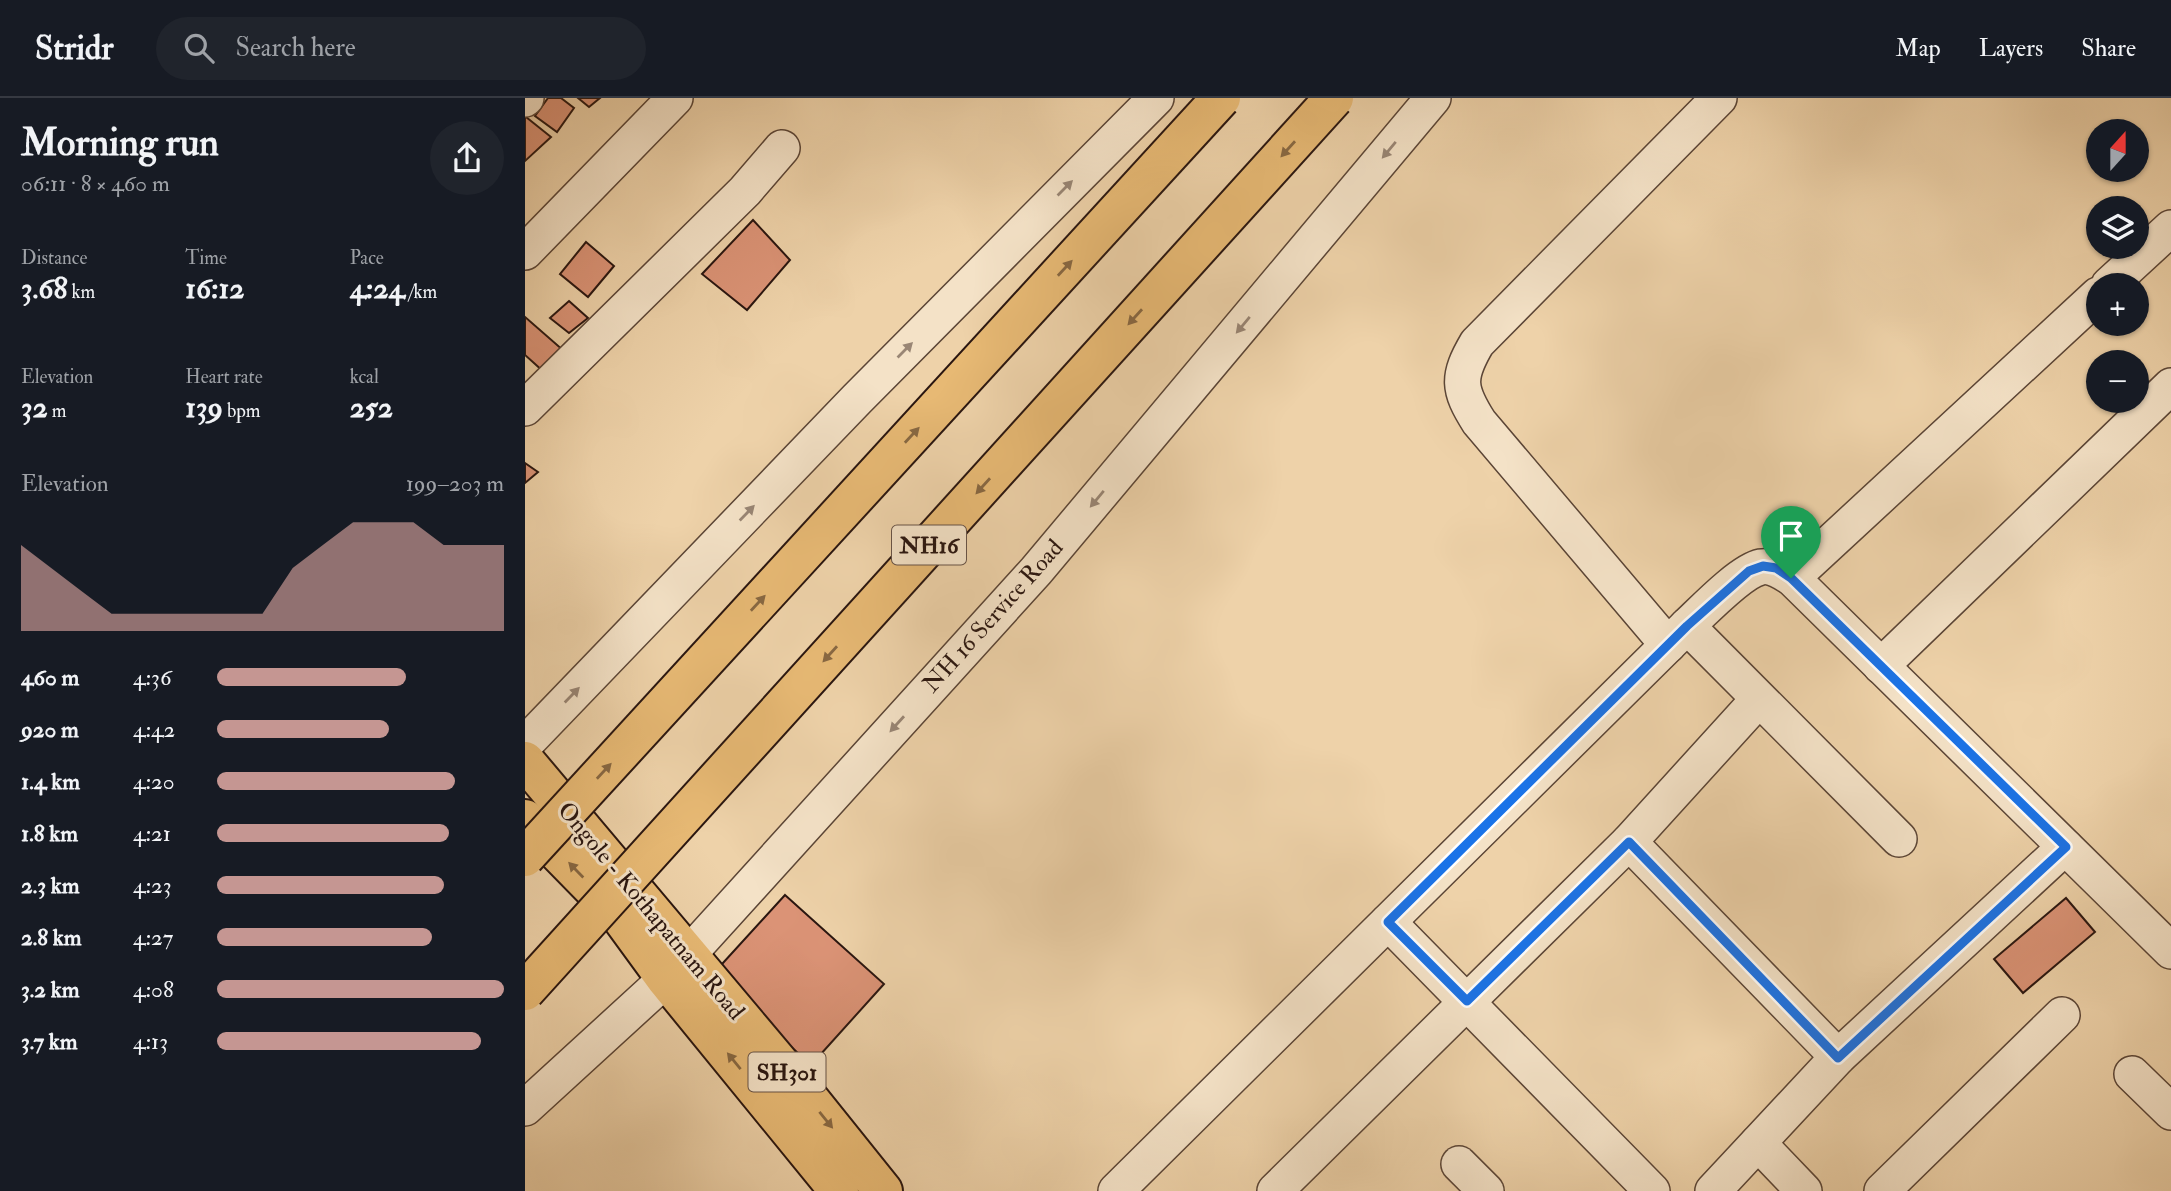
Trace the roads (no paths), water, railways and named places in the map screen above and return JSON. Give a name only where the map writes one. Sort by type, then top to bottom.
[{"type":"main road","points":[[525,857],[1221,98]]},
{"type":"main road","name":"NH16","points":[[525,991],[1334,98]]},
{"type":"main road","name":"Ongole - Kothapatnam Road","points":[[525,761],[839,1191]]},
{"type":"main road","name":"Ongole - Kothapatnam Road","points":[[525,818],[620,915],[802,1090],[883,1191]]},
{"type":"street","points":[[525,251],[675,98]]},
{"type":"street","points":[[525,744],[857,399],[1156,98]]},
{"type":"street","name":"NH 16 Service Road","points":[[525,1108],[677,967],[1036,571],[1433,98]]},
{"type":"street","points":[[1719,98],[1477,343],[1464,364],[1462,379],[1466,401],[1479,422],[1677,635],[1758,700],[1899,839]]},
{"type":"street","points":[[532,389],[745,191],[782,148]]},
{"type":"street","points":[[2122,273],[2171,228]]},
{"type":"street","points":[[1791,578],[2086,306]]},
{"type":"street","points":[[1881,666],[2171,386]]},
{"type":"street","points":[[1116,1191],[1677,635],[1749,571],[1763,566],[1776,568],[1791,578],[2171,951]]},
{"type":"street","points":[[1275,1191],[1629,842],[1758,700]]},
{"type":"street","points":[[1629,842],[1838,1058]]},
{"type":"street","points":[[1713,1191],[1838,1058],[2066,847]]},
{"type":"street","points":[[1388,922],[1653,1191]]},
{"type":"street","points":[[1882,1191],[2062,1015]]},
{"type":"street","points":[[2132,1074],[2171,1112]]},
{"type":"street","points":[[1758,1143],[1804,1191]]},
{"type":"street","points":[[1459,1164],[1486,1191]]}]
